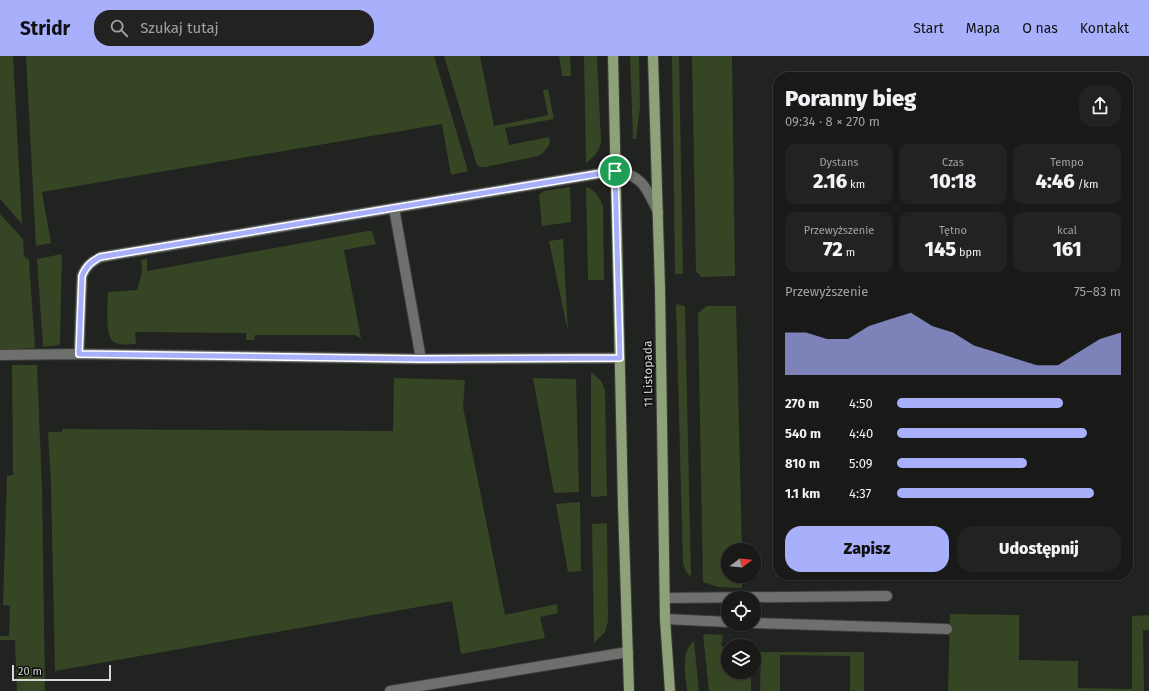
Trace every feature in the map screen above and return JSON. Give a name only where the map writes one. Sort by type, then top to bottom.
[{"type":"main road","points":[[613,56],[629,691]]},
{"type":"main road","name":"11 Listopada","points":[[653,56],[658,212],[665,598],[670,691]]},
{"type":"lane","points":[[79,354],[82,276],[86,267],[93,260],[108,256],[615,171],[629,173],[639,180],[647,190],[658,212]]},
{"type":"lane","points":[[394,208],[421,359]]},
{"type":"lane","points":[[0,355],[79,354],[421,359],[620,358]]},
{"type":"lane","points":[[665,598],[887,596]]},
{"type":"lane","points":[[666,619],[721,622]]},
{"type":"lane","points":[[761,623],[947,629]]},
{"type":"lane","points":[[390,691],[628,652]]},
{"type":"green space","points":[[0,56],[13,56],[22,224],[0,199]]},
{"type":"green space","points":[[26,56],[434,56],[468,171],[451,175],[442,124],[42,192],[51,243],[36,246]]},
{"type":"green space","points":[[444,56],[480,56],[494,126],[548,115],[543,90],[548,89],[554,119],[505,128],[509,145],[549,137],[550,144],[543,153],[538,156],[485,167],[480,167],[477,165]]},
{"type":"green space","points":[[559,56],[570,56],[571,76],[562,76]]},
{"type":"green space","points":[[584,56],[597,56],[601,142],[596,154],[586,163]]},
{"type":"green space","points":[[630,56],[639,56],[640,107],[636,139],[633,139]]},
{"type":"green space","points":[[672,56],[679,56],[683,274],[675,274]]},
{"type":"green space","points":[[692,56],[732,56],[735,276],[701,277],[696,271]]},
{"type":"green space","points":[[570,187],[571,222],[542,226],[539,195],[544,191]]},
{"type":"green space","points":[[586,187],[597,195],[603,207],[604,280],[588,280]]},
{"type":"green space","points":[[0,214],[23,239],[24,256],[29,260],[35,348],[0,350]]},
{"type":"green space","points":[[372,231],[376,244],[344,250],[361,338],[354,335],[255,335],[254,340],[246,340],[246,333],[135,332],[136,344],[119,344],[111,339],[107,311],[108,292],[137,290],[142,272],[141,260],[147,259],[147,271]]},
{"type":"green space","points":[[563,239],[568,332],[549,241]]},
{"type":"green space","points":[[62,254],[60,342],[59,345],[43,347],[37,259]]},
{"type":"green space","points":[[676,304],[685,306],[691,577],[686,572],[683,563]]},
{"type":"green space","points":[[707,306],[736,306],[742,543],[721,543],[721,583],[742,583],[742,588],[718,587],[703,582],[698,313]]},
{"type":"green space","points":[[12,365],[37,365],[42,489],[45,691],[17,691],[15,640],[0,640],[0,636],[9,636],[10,606],[3,605],[7,476],[13,475]]},
{"type":"green space","points":[[591,372],[601,381],[605,390],[607,496],[591,497]]},
{"type":"green space","points":[[394,378],[465,380],[463,407],[505,615],[557,604],[558,613],[540,617],[545,638],[461,654],[452,601],[55,671],[51,485],[48,432],[62,432],[62,429],[393,431]]},
{"type":"green space","points":[[533,378],[576,379],[579,492],[554,493]]},
{"type":"green space","points":[[580,502],[581,571],[568,572],[556,504]]},
{"type":"green space","points":[[607,523],[608,621],[605,632],[594,643],[592,524]]},
{"type":"green space","points":[[950,614],[1019,615],[1019,660],[1078,661],[1078,688],[1132,689],[1132,616],[1149,615],[1149,630],[1143,630],[1144,691],[948,691]]},
{"type":"green space","points":[[703,635],[723,635],[721,639],[721,679],[751,679],[751,691],[709,691]]},
{"type":"green space","points":[[694,641],[699,691],[687,691],[685,658],[687,651]]},
{"type":"green space","points":[[761,652],[864,652],[864,691],[850,691],[850,656],[780,655],[780,691],[760,691]]},
{"type":"route","points":[[615,171],[620,358],[421,359],[79,354],[82,276],[86,267],[93,260],[100,257],[615,171]]}]
